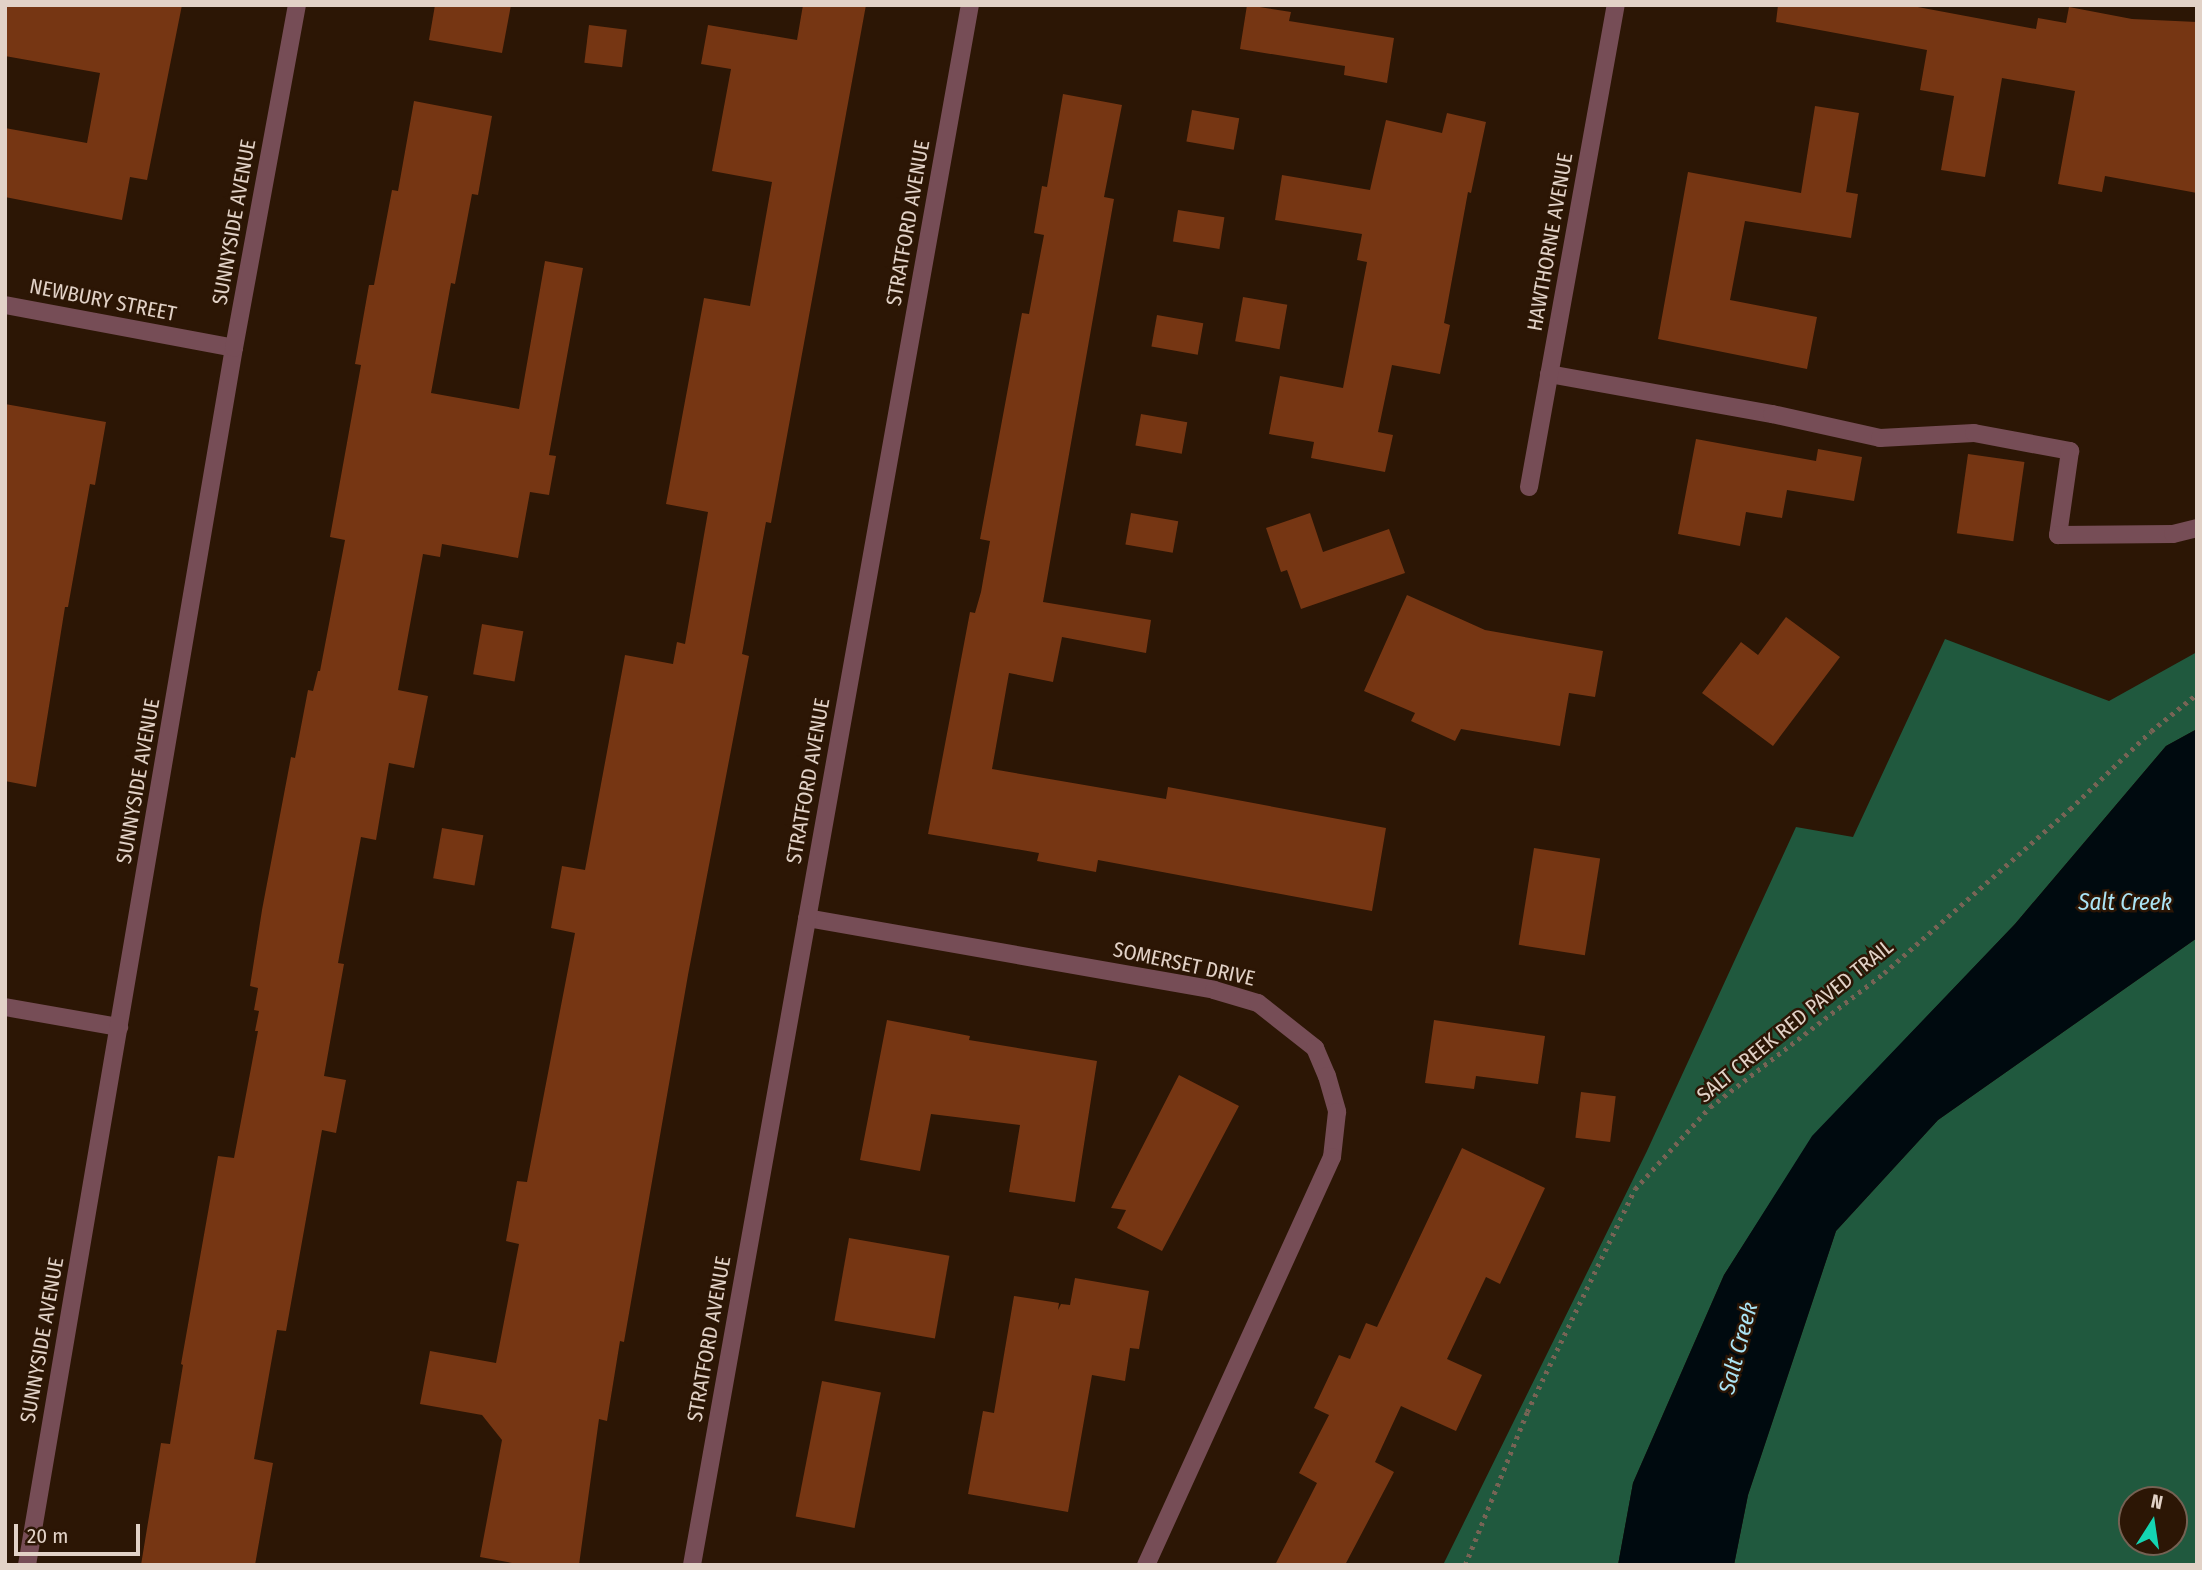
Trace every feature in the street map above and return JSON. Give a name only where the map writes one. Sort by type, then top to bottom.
[{"type":"street","name":"SUNNYSIDE AVENUE","points":[[27,1565],[234,348],[297,5]]},
{"type":"street","name":"STRATFORD AVENUE","points":[[692,1565],[970,5]]},
{"type":"street","name":"HAWTHORNE AVENUE","points":[[1529,487],[1616,5]]},
{"type":"street","name":"NEWBURY STREET","points":[[5,305],[234,348]]},
{"type":"street","points":[[1549,374],[1772,414],[1880,438],[1974,433],[2070,451],[2058,535],[2173,534],[2197,528]]},
{"type":"street","name":"SOMERSET DRIVE","points":[[807,918],[1214,990],[1258,1003],[1315,1048],[1327,1076],[1337,1112],[1332,1157],[1146,1565]]},
{"type":"street","points":[[5,1007],[119,1027]]},
{"type":"path","name":"SALT CREEK RED PAVED TRAIL","points":[[1465,1565],[1527,1412],[1635,1189],[1710,1107],[1884,973],[2070,809],[2151,731],[2197,694]]},
{"type":"green space","points":[[1945,639],[2109,701],[2197,652],[2197,729],[2166,746],[2015,924],[1813,1136],[1724,1275],[1633,1483],[1618,1565],[1443,1565],[1647,1151],[1796,827],[1853,837]]},
{"type":"green space","points":[[2197,938],[2197,1565],[1734,1565],[1748,1495],[1836,1231],[1938,1120]]},
{"type":"water","name":"Salt Creek","points":[[2197,729],[2197,938],[1938,1120],[1836,1231],[1748,1495],[1734,1565],[1618,1565],[1633,1483],[1724,1275],[1812,1136],[2015,924],[2166,746]]},
{"type":"building","points":[[5,5],[182,5],[147,180],[130,177],[122,220],[5,197],[5,128],[87,143],[100,73],[5,56]]},
{"type":"building","points":[[435,5],[511,5],[502,53],[429,40]]},
{"type":"building","points":[[803,5],[866,5],[771,523],[766,522],[742,654],[749,656],[688,975],[624,1342],[620,1341],[607,1421],[599,1419],[579,1565],[523,1565],[480,1557],[502,1440],[482,1415],[420,1404],[430,1351],[496,1363],[519,1244],[506,1241],[517,1181],[527,1182],[575,933],[551,928],[562,866],[585,870],[625,655],[673,664],[677,642],[685,644],[708,512],[666,504],[704,298],[750,306],[772,182],[712,171],[731,69],[701,64],[708,25],[797,40]]},
{"type":"building","points":[[1247,5],[1291,12],[1289,21],[1394,38],[1387,83],[1344,75],[1345,66],[1240,49]]},
{"type":"building","points":[[1778,5],[1907,5],[2036,29],[2038,18],[2066,23],[2069,7],[2132,19],[2197,22],[2197,193],[2105,176],[2102,192],[2058,184],[2075,91],[2002,78],[1985,177],[1941,170],[1954,96],[1920,90],[1927,50],[1776,22]]},
{"type":"building","points":[[589,25],[627,30],[622,67],[584,63]]},
{"type":"building","points":[[1063,94],[1122,105],[1104,197],[1114,199],[1043,602],[1151,620],[1146,653],[1062,637],[1053,682],[1009,673],[992,769],[1166,799],[1168,787],[1386,828],[1372,911],[1098,860],[1096,872],[1037,861],[1039,853],[928,834],[970,612],[975,613],[981,592],[990,541],[980,539],[1022,313],[1029,314],[1044,235],[1034,233],[1042,186],[1047,187]]},
{"type":"building","points":[[414,101],[492,116],[478,195],[472,194],[455,284],[451,283],[431,393],[519,409],[545,261],[583,268],[549,455],[556,456],[549,495],[530,492],[518,558],[442,544],[440,557],[423,554],[398,690],[428,696],[414,768],[389,763],[376,840],[361,837],[338,963],[344,964],[324,1076],[346,1080],[336,1133],[322,1130],[286,1331],[277,1330],[254,1459],[273,1463],[255,1565],[141,1565],[161,1443],[170,1444],[183,1365],[181,1364],[218,1156],[234,1158],[258,1031],[255,1031],[259,1011],[254,1010],[258,988],[250,986],[262,910],[291,757],[295,758],[308,690],[313,691],[320,671],[345,540],[330,537],[361,365],[355,364],[369,285],[374,285],[392,190],[398,191]]},
{"type":"building","points":[[1815,106],[1859,113],[1846,192],[1858,194],[1851,238],[1745,221],[1730,300],[1817,317],[1807,369],[1658,339],[1688,172],[1801,193]]},
{"type":"building","points":[[1192,110],[1239,118],[1234,150],[1186,142]]},
{"type":"building","points":[[1447,113],[1486,122],[1471,193],[1468,192],[1444,323],[1450,325],[1440,374],[1392,365],[1378,432],[1393,435],[1385,472],[1311,458],[1314,442],[1269,434],[1280,376],[1343,388],[1367,262],[1357,260],[1362,234],[1275,220],[1282,175],[1370,190],[1386,120],[1442,133]]},
{"type":"building","points":[[1178,210],[1224,217],[1219,249],[1173,242]]},
{"type":"building","points":[[1243,297],[1287,305],[1280,349],[1235,341]]},
{"type":"building","points":[[1157,315],[1203,323],[1198,355],[1151,347]]},
{"type":"building","points":[[5,404],[106,422],[95,485],[90,484],[68,607],[65,607],[36,787],[5,781]]},
{"type":"building","points":[[1141,414],[1187,422],[1182,454],[1135,446]]},
{"type":"building","points":[[1696,439],[1816,461],[1818,449],[1862,457],[1854,501],[1787,490],[1782,518],[1746,512],[1740,546],[1678,534]]},
{"type":"building","points":[[1968,454],[2024,462],[2013,541],[1957,533]]},
{"type":"building","points":[[1131,513],[1178,521],[1173,553],[1125,545]]},
{"type":"building","points":[[1310,513],[1323,552],[1389,529],[1405,573],[1301,609],[1287,570],[1281,572],[1266,528]]},
{"type":"building","points":[[1407,595],[1485,630],[1603,651],[1595,697],[1569,693],[1560,746],[1461,729],[1455,741],[1411,721],[1415,713],[1364,691]]},
{"type":"building","points":[[1786,617],[1840,657],[1773,746],[1702,693],[1741,642],[1758,655]]},
{"type":"building","points":[[482,624],[523,631],[515,682],[473,674]]},
{"type":"building","points":[[442,828],[483,835],[475,886],[433,878]]},
{"type":"building","points":[[1534,848],[1600,858],[1585,955],[1519,945]]},
{"type":"building","points":[[887,1020],[970,1036],[969,1040],[1097,1061],[1075,1202],[1009,1192],[1020,1125],[931,1114],[920,1171],[860,1160]]},
{"type":"building","points":[[1434,1020],[1545,1036],[1538,1084],[1476,1076],[1474,1089],[1425,1083]]},
{"type":"building","points":[[1179,1075],[1239,1106],[1162,1251],[1117,1228],[1126,1210],[1111,1208]]},
{"type":"building","points":[[1581,1092],[1616,1096],[1610,1142],[1575,1138]]},
{"type":"building","points":[[1462,1148],[1545,1188],[1500,1284],[1486,1277],[1447,1359],[1482,1375],[1456,1431],[1401,1406],[1375,1462],[1394,1472],[1345,1565],[1275,1565],[1317,1483],[1299,1473],[1329,1415],[1314,1408],[1339,1355],[1350,1359],[1366,1323],[1377,1327]]},
{"type":"building","points":[[849,1238],[949,1256],[935,1338],[834,1321]]},
{"type":"building","points":[[1075,1278],[1149,1291],[1139,1349],[1130,1348],[1125,1381],[1092,1375],[1068,1512],[968,1494],[983,1411],[994,1413],[1014,1296],[1059,1303],[1058,1310],[1061,1304],[1070,1305]]},
{"type":"building","points":[[822,1381],[881,1392],[855,1528],[796,1516]]}]
